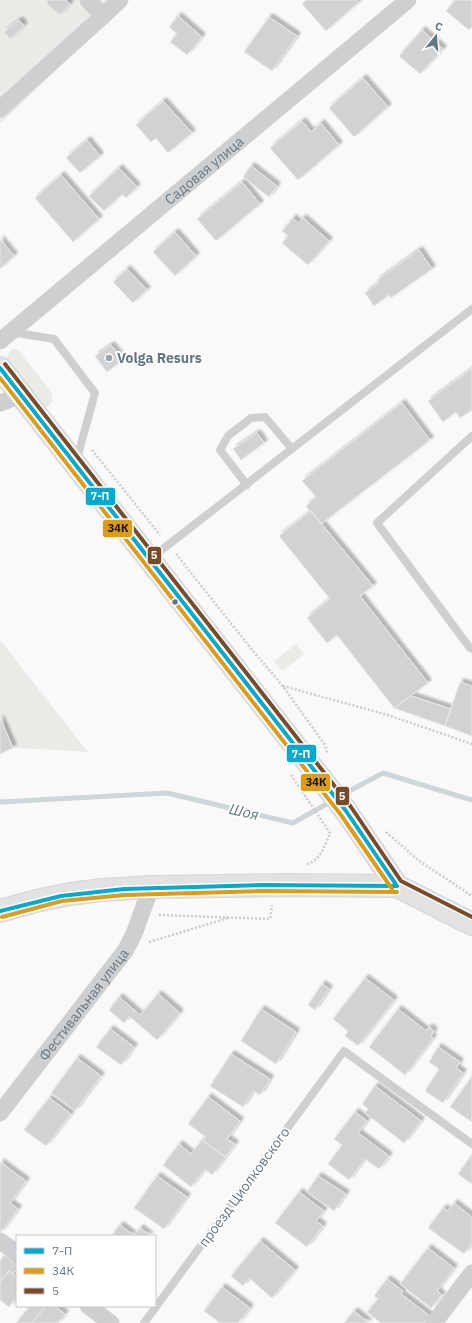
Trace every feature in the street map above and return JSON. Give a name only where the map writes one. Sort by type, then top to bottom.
[{"type":"main road","points":[[0,368],[149,560],[324,769],[346,811],[397,886]]},
{"type":"main road","points":[[0,911],[36,901],[70,894],[102,890],[151,887],[286,885],[397,886],[472,924]]},
{"type":"street","points":[[88,0],[103,16]]},
{"type":"street","points":[[0,109],[120,0]]},
{"type":"street","name":"Садовая улица","points":[[5,336],[408,0]]},
{"type":"street","points":[[0,403],[21,396]]},
{"type":"street","name":"Фестивальная улица","points":[[0,1113],[125,951],[134,934],[151,887]]},
{"type":"street","points":[[0,1241],[16,1252]]},
{"type":"street","points":[[434,1323],[472,1273]]},
{"type":"street","points":[[89,1307],[111,1323]]},
{"type":"lane","points":[[149,560],[472,309]]},
{"type":"lane","points":[[5,336],[54,339],[95,393],[76,464]]},
{"type":"lane","points":[[247,485],[220,450],[228,436],[251,418],[265,417],[292,449]]},
{"type":"lane","points":[[472,436],[377,522],[472,649]]},
{"type":"lane","name":"проезд Циолковского","points":[[156,1307],[344,1051],[472,1144]]},
{"type":"lane","name":"проезд Циолковского","points":[[144,1323],[156,1307]]},
{"type":"path","points":[[83,438],[253,651],[282,685],[325,745],[324,769]]},
{"type":"path","points":[[282,685],[388,715],[472,744]]},
{"type":"path","points":[[303,793],[323,822]]},
{"type":"path","points":[[384,830],[418,860],[472,896]]},
{"type":"path","points":[[125,951],[161,938],[231,918]]},
{"type":"shaded area","points":[[0,0],[129,0],[0,124]]},
{"type":"shaded area","points":[[13,349],[17,349],[20,352],[51,392],[52,400],[47,407],[43,406],[8,360],[7,355]]},
{"type":"shaded area","points":[[0,640],[88,752],[0,747]]},
{"type":"shaded area","points":[[296,644],[304,654],[282,671],[274,661]]},
{"type":"building","points":[[48,0],[66,0],[70,4],[60,15],[46,3]]},
{"type":"building","points":[[306,0],[357,0],[359,2],[326,31],[302,4]]},
{"type":"building","points":[[455,0],[472,0],[472,27],[469,30],[446,11]]},
{"type":"building","points":[[178,16],[202,37],[187,55],[170,42],[177,34],[169,27]]},
{"type":"building","points":[[269,17],[297,36],[272,71],[244,52]]},
{"type":"building","points":[[19,20],[24,26],[10,39],[4,32]]},
{"type":"building","points":[[422,30],[443,49],[420,74],[399,56]]},
{"type":"building","points":[[363,78],[388,107],[354,137],[329,108]]},
{"type":"building","points":[[163,101],[192,133],[168,153],[156,138],[151,142],[136,125]]},
{"type":"building","points":[[302,121],[311,132],[321,123],[339,145],[298,180],[270,148]]},
{"type":"building","points":[[87,140],[100,156],[80,173],[66,158]]},
{"type":"building","points":[[251,166],[277,186],[269,197],[243,177]]},
{"type":"building","points":[[119,168],[137,187],[126,198],[122,194],[104,211],[89,196]]},
{"type":"building","points":[[61,175],[99,219],[73,242],[35,198]]},
{"type":"building","points":[[242,182],[260,204],[216,241],[197,219]]},
{"type":"building","points":[[293,218],[298,223],[303,218],[329,241],[308,265],[282,243],[288,236],[282,231]]},
{"type":"building","points":[[175,232],[196,256],[175,276],[153,252]]},
{"type":"building","points":[[0,239],[14,256],[0,269]]},
{"type":"building","points":[[419,250],[432,269],[391,298],[389,295],[374,306],[365,293],[379,283],[377,280]]},
{"type":"building","points":[[127,269],[147,290],[133,303],[113,282]]},
{"type":"building","name":"Volga Resurs","points":[[111,345],[123,360],[107,372],[95,356]]},
{"type":"building","points":[[472,369],[472,410],[460,418],[456,412],[443,422],[428,401]]},
{"type":"building","points":[[402,403],[430,440],[321,524],[306,506],[316,497],[302,481]]},
{"type":"building","points":[[257,433],[264,443],[241,460],[233,449]]},
{"type":"building","points":[[311,511],[373,586],[360,596],[428,683],[394,708],[337,635],[327,643],[307,618],[330,599],[279,536]]},
{"type":"building","points":[[460,682],[472,686],[472,736],[445,726]]},
{"type":"building","points":[[411,696],[451,709],[445,726],[394,708]]},
{"type":"building","points":[[0,718],[13,748],[0,754]]},
{"type":"building","points":[[365,978],[394,1000],[358,1046],[345,1036],[348,1031],[333,1019]]},
{"type":"building","points":[[322,984],[329,989],[315,1010],[308,1005]]},
{"type":"building","points":[[158,994],[180,1013],[157,1040],[129,1016],[124,1023],[109,1010],[119,997],[140,1015]]},
{"type":"building","points":[[261,1009],[296,1032],[276,1064],[241,1041]]},
{"type":"building","points":[[398,1009],[426,1031],[429,1027],[434,1031],[431,1036],[433,1038],[405,1075],[369,1047]]},
{"type":"building","points":[[110,1029],[134,1047],[121,1065],[96,1047]]},
{"type":"building","points":[[438,1047],[460,1062],[456,1068],[463,1073],[443,1103],[425,1091],[439,1069],[429,1062]]},
{"type":"building","points":[[231,1054],[270,1079],[260,1095],[253,1091],[243,1107],[210,1086]]},
{"type":"building","points":[[77,1058],[101,1076],[75,1111],[51,1093]]},
{"type":"building","points":[[472,1076],[472,1122],[450,1107]]},
{"type":"building","points":[[375,1086],[421,1121],[404,1143],[365,1113],[368,1109],[362,1104]]},
{"type":"building","points":[[208,1097],[240,1121],[227,1139],[235,1144],[225,1157],[202,1140],[206,1137],[188,1124]]},
{"type":"building","points":[[49,1098],[71,1114],[46,1146],[24,1130]]},
{"type":"building","points":[[355,1112],[367,1121],[358,1133],[389,1156],[379,1169],[365,1159],[349,1180],[328,1164],[342,1145],[334,1139]]},
{"type":"building","points":[[202,1140],[225,1157],[212,1175],[205,1169],[191,1187],[163,1165],[179,1144],[191,1154]]},
{"type":"building","points":[[471,1156],[472,1157],[472,1184],[458,1174]]},
{"type":"building","points":[[0,1162],[26,1181],[10,1203],[18,1209],[0,1233]]},
{"type":"building","points":[[157,1176],[187,1197],[164,1229],[134,1208]]},
{"type":"building","points":[[318,1176],[346,1194],[334,1211],[307,1192]]},
{"type":"building","points":[[299,1192],[324,1211],[316,1221],[323,1226],[307,1247],[275,1223]]},
{"type":"building","points":[[454,1203],[472,1217],[472,1242],[464,1254],[428,1228],[443,1208],[448,1211]]},
{"type":"building","points":[[120,1225],[133,1235],[112,1235]]},
{"type":"building","points":[[140,1228],[149,1235],[135,1235]]},
{"type":"building","points":[[260,1241],[295,1270],[272,1298],[249,1278],[243,1286],[231,1276]]},
{"type":"building","points":[[428,1248],[454,1268],[437,1291],[442,1295],[431,1308],[400,1284]]},
{"type":"building","points":[[4,1255],[16,1264],[16,1270],[13,1274],[9,1271],[0,1282],[0,1261]]},
{"type":"building","points":[[9,1271],[16,1276],[16,1297],[9,1307],[0,1300],[0,1282]]},
{"type":"building","points":[[387,1279],[403,1291],[401,1294],[430,1316],[425,1323],[381,1323],[367,1312],[378,1299],[374,1296]]},
{"type":"building","points":[[222,1287],[250,1308],[238,1323],[220,1323],[204,1311]]},
{"type":"building","points":[[29,1307],[45,1307],[32,1323],[16,1323]]},
{"type":"building","points":[[45,1307],[55,1307],[65,1314],[58,1323],[32,1323]]},
{"type":"building","points":[[354,1311],[369,1323],[344,1323]]},
{"type":"waterway","name":"Шоя","points":[[340,796],[383,773],[472,800]]},
{"type":"waterway","name":"Шоя","points":[[0,802],[167,793],[293,823],[332,801]]},
{"type":"transit line","name":"5","points":[[5,364],[351,807],[401,881],[472,917]]},
{"type":"transit line","name":"7-П","points":[[0,368],[346,811],[397,886]]},
{"type":"transit line","name":"34К","points":[[0,378],[341,815],[392,889]]},
{"type":"transit line","name":"7-П","points":[[0,911],[61,896],[124,889],[261,885],[397,886]]},
{"type":"transit line","name":"34К","points":[[2,917],[62,901],[125,895],[261,891],[397,892]]},
{"type":"place","name":"Volga Resurs","points":[[109,358]]}]
